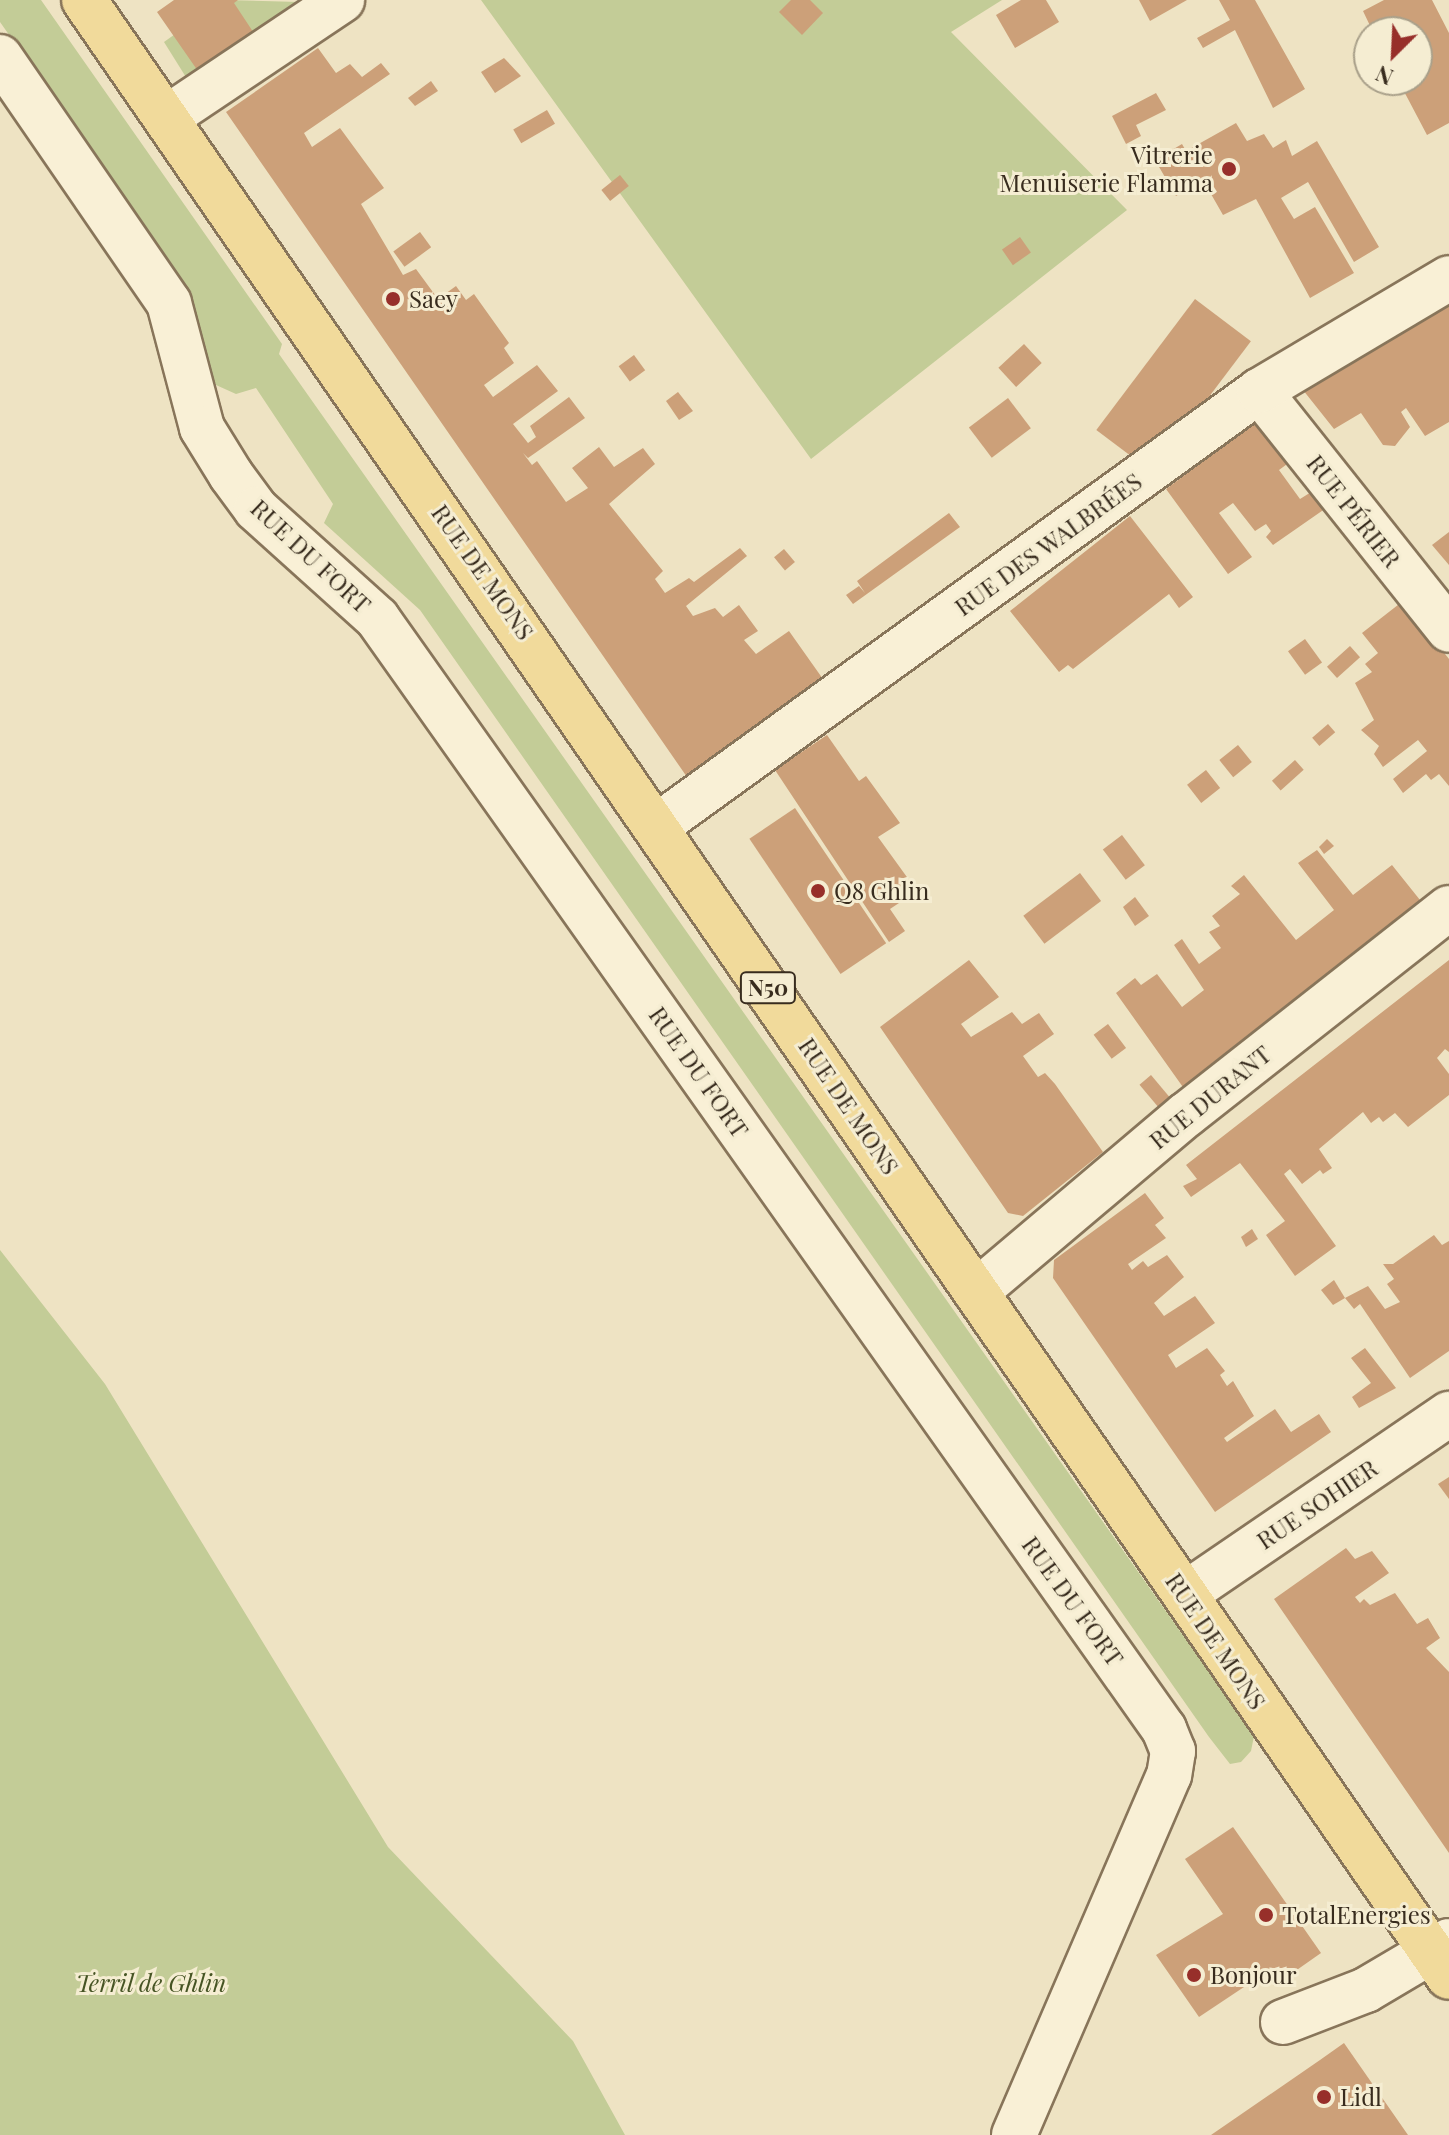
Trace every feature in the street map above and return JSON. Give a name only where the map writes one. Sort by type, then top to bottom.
[{"type":"main road","name":"RUE DE MONS","points":[[84,0],[1185,1594],[1443,1957]]},
{"type":"street","points":[[166,118],[342,0]]},
{"type":"street","name":"RUE DU FORT","points":[[0,57],[169,303],[202,428],[231,475],[256,509],[377,618],[1164,1729],[1173,1751],[1169,1775],[1014,2135]]},
{"type":"street","name":"RUE DES WALBRÉES","points":[[657,826],[1259,391],[1449,278]]},
{"type":"street","name":"RUE PÉRIER","points":[[1259,391],[1449,630]]},
{"type":"street","name":"RUE DURANT","points":[[976,1292],[1187,1114],[1449,908]]},
{"type":"street","name":"RUE SOHIER","points":[[1185,1594],[1449,1414]]},
{"type":"street","points":[[1283,2022],[1443,1957]]},
{"type":"green space","points":[[0,0],[41,0],[282,344],[279,354],[1254,1736],[1251,1751],[1241,1762],[1230,1764],[1209,1737],[420,610],[324,523],[333,504],[256,388],[236,394],[216,385],[162,252],[0,22]]},
{"type":"green space","points":[[223,0],[299,2],[288,37],[199,98],[164,42]]},
{"type":"green space","points":[[481,0],[1002,0],[951,32],[1127,210],[811,459]]},
{"type":"green space","name":"Terril de Ghlin","points":[[0,1250],[105,1384],[388,1847],[573,2041],[625,2135],[0,2135]]},
{"type":"building","points":[[174,0],[238,0],[234,3],[265,50],[209,87],[157,12]]},
{"type":"building","points":[[791,0],[810,0],[823,13],[802,35],[779,12]]},
{"type":"building","points":[[1021,0],[1046,0],[1059,22],[1015,48],[996,15]]},
{"type":"building","points":[[1139,0],[1187,0],[1150,21]]},
{"type":"building","points":[[1219,0],[1255,0],[1305,89],[1273,108],[1235,30],[1203,48],[1197,38],[1230,20]]},
{"type":"building","points":[[1384,0],[1432,0],[1449,33],[1449,123],[1427,135],[1406,96],[1433,96],[1433,16],[1365,16],[1363,11]]},
{"type":"building","points":[[318,48],[336,73],[350,64],[362,77],[381,63],[390,74],[304,133],[312,147],[340,128],[384,188],[361,204],[403,275],[416,269],[438,299],[456,286],[466,300],[474,294],[509,343],[504,348],[514,363],[484,385],[493,397],[537,365],[558,391],[513,424],[528,443],[536,437],[530,426],[569,397],[585,418],[528,458],[523,453],[532,465],[537,461],[566,502],[588,488],[572,468],[599,447],[614,467],[643,448],[655,464],[609,504],[663,571],[655,579],[665,593],[689,578],[694,582],[740,548],[747,556],[686,606],[693,616],[715,608],[723,617],[739,605],[758,631],[744,640],[756,654],[789,631],[830,689],[696,790],[226,112]]},
{"type":"building","points":[[504,58],[521,76],[495,93],[481,72]]},
{"type":"building","points":[[431,81],[438,91],[415,106],[408,98]]},
{"type":"building","points":[[1156,93],[1166,110],[1136,125],[1141,136],[1126,144],[1112,116]]},
{"type":"building","points":[[547,110],[555,124],[521,143],[513,130]]},
{"type":"building","points":[[1236,123],[1247,141],[1264,134],[1273,148],[1286,140],[1292,156],[1317,141],[1379,247],[1354,262],[1308,182],[1281,198],[1294,219],[1315,207],[1354,273],[1310,298],[1256,199],[1223,215],[1203,180],[1176,196],[1155,160],[1182,144],[1186,151]]},
{"type":"building","points":[[620,175],[629,186],[610,201],[601,190]]},
{"type":"building","points":[[420,232],[431,247],[404,267],[393,251]]},
{"type":"building","points":[[1020,237],[1031,253],[1013,265],[1002,250]]},
{"type":"building","points":[[1195,299],[1251,341],[1152,472],[1096,430]]},
{"type":"building","points":[[1449,303],[1449,422],[1425,436],[1406,408],[1401,412],[1410,427],[1395,446],[1383,445],[1361,413],[1334,429],[1303,390]]},
{"type":"building","points":[[1024,344],[1042,363],[1016,387],[998,368]]},
{"type":"building","points":[[634,355],[645,370],[630,382],[619,366]]},
{"type":"building","points":[[678,392],[693,411],[679,420],[666,401]]},
{"type":"building","points":[[1008,398],[1031,428],[992,458],[969,427]]},
{"type":"building","points":[[1265,415],[1298,456],[1279,470],[1300,499],[1316,489],[1329,506],[1273,545],[1266,537],[1271,531],[1266,524],[1255,531],[1233,503],[1219,513],[1252,557],[1228,574],[1166,489]]},
{"type":"building","points":[[949,513],[960,527],[853,604],[846,595],[859,586],[865,593],[857,581]]},
{"type":"building","points":[[1130,516],[1193,597],[1179,608],[1169,594],[1073,669],[1068,665],[1059,672],[1010,611]]},
{"type":"building","points":[[1449,532],[1449,565],[1432,545]]},
{"type":"building","points":[[784,549],[795,562],[785,570],[774,557]]},
{"type":"building","points":[[1403,601],[1449,659],[1449,786],[1439,774],[1431,780],[1426,774],[1403,793],[1393,779],[1427,751],[1418,740],[1383,767],[1374,754],[1379,746],[1361,730],[1374,720],[1355,683],[1372,672],[1365,664],[1378,653],[1362,633]]},
{"type":"building","points":[[1305,639],[1322,662],[1305,675],[1288,651]]},
{"type":"building","points":[[1350,646],[1360,657],[1337,678],[1327,667]]},
{"type":"building","points":[[1328,724],[1335,732],[1319,746],[1312,738]]},
{"type":"building","points":[[827,735],[859,781],[866,776],[900,823],[878,837],[917,891],[890,909],[905,931],[889,942],[775,770]]},
{"type":"building","points":[[1238,745],[1252,762],[1233,777],[1219,760]]},
{"type":"building","points":[[1295,760],[1304,770],[1281,790],[1272,781]]},
{"type":"building","points":[[1206,770],[1220,788],[1201,803],[1187,785]]},
{"type":"building","name":"Q8 Ghlin","points":[[795,808],[886,943],[841,974],[749,839]]},
{"type":"building","points":[[1122,835],[1145,865],[1126,880],[1103,849]]},
{"type":"building","points":[[1327,839],[1334,846],[1324,854],[1319,847]]},
{"type":"building","points":[[1317,850],[1353,895],[1392,865],[1424,905],[1185,1090],[1116,993],[1135,978],[1141,985],[1157,974],[1182,1007],[1204,990],[1174,945],[1182,939],[1199,964],[1221,948],[1209,932],[1220,926],[1212,916],[1240,894],[1231,886],[1244,875],[1296,940],[1334,910],[1298,863]]},
{"type":"building","points":[[1080,873],[1101,901],[1044,944],[1023,916]]},
{"type":"building","points":[[1135,897],[1149,916],[1135,926],[1123,907]]},
{"type":"building","points":[[969,960],[999,997],[961,1024],[971,1037],[1012,1012],[1022,1024],[1039,1013],[1054,1034],[1023,1056],[1038,1077],[1045,1073],[1055,1084],[1103,1152],[1023,1216],[1008,1213],[880,1027]]},
{"type":"building","points":[[1449,960],[1449,1052],[1445,1049],[1437,1058],[1449,1074],[1449,1095],[1408,1127],[1395,1113],[1383,1122],[1379,1117],[1371,1123],[1363,1112],[1319,1149],[1332,1168],[1323,1174],[1320,1170],[1302,1184],[1290,1169],[1284,1174],[1336,1246],[1295,1276],[1266,1235],[1285,1221],[1240,1163],[1191,1197],[1183,1186],[1197,1179],[1186,1165]]},
{"type":"building","points":[[1108,1024],[1126,1048],[1112,1059],[1094,1035]]},
{"type":"building","points":[[1151,1075],[1171,1099],[1159,1108],[1140,1085]]},
{"type":"building","points":[[1145,1193],[1164,1218],[1155,1225],[1166,1238],[1128,1264],[1132,1270],[1143,1261],[1148,1267],[1167,1255],[1184,1277],[1154,1303],[1164,1316],[1195,1296],[1215,1323],[1168,1355],[1176,1368],[1207,1348],[1225,1371],[1220,1375],[1227,1386],[1233,1381],[1254,1416],[1224,1438],[1227,1442],[1275,1409],[1291,1432],[1319,1414],[1331,1432],[1215,1512],[1053,1278],[1054,1260]]},
{"type":"building","points":[[1252,1229],[1258,1239],[1246,1247],[1241,1237]]},
{"type":"building","points":[[1434,1235],[1442,1245],[1449,1241],[1449,1351],[1410,1378],[1360,1304],[1354,1309],[1345,1298],[1368,1286],[1385,1309],[1400,1302],[1387,1284],[1394,1279],[1383,1264],[1393,1264]]},
{"type":"building","points":[[1334,1280],[1345,1298],[1333,1305],[1321,1290]]},
{"type":"building","points":[[1365,1348],[1396,1388],[1359,1408],[1352,1397],[1371,1383],[1351,1358]]},
{"type":"building","points":[[1449,1477],[1449,1499],[1438,1484]]},
{"type":"building","points":[[1346,1548],[1355,1559],[1372,1551],[1389,1573],[1355,1597],[1360,1603],[1364,1599],[1370,1605],[1395,1593],[1417,1624],[1428,1618],[1440,1638],[1426,1648],[1449,1672],[1449,1853],[1274,1599]]},
{"type":"building","points":[[1233,1827],[1321,1953],[1274,1986],[1265,1973],[1199,2017],[1156,1955],[1223,1914],[1185,1859]]},
{"type":"building","name":"Lidl","points":[[1344,2043],[1408,2135],[1211,2135],[1320,2060]]},
{"type":"place","name":"Vitrerie Menuiserie Flamma","points":[[1229,169]]},
{"type":"place","name":"Saey","points":[[393,299]]},
{"type":"place","name":"Q8 Ghlin","points":[[818,891]]},
{"type":"place","name":"TotalEnergies","points":[[1266,1915]]},
{"type":"place","name":"Bonjour","points":[[1194,1975]]},
{"type":"place","name":"Lidl","points":[[1324,2097]]}]
